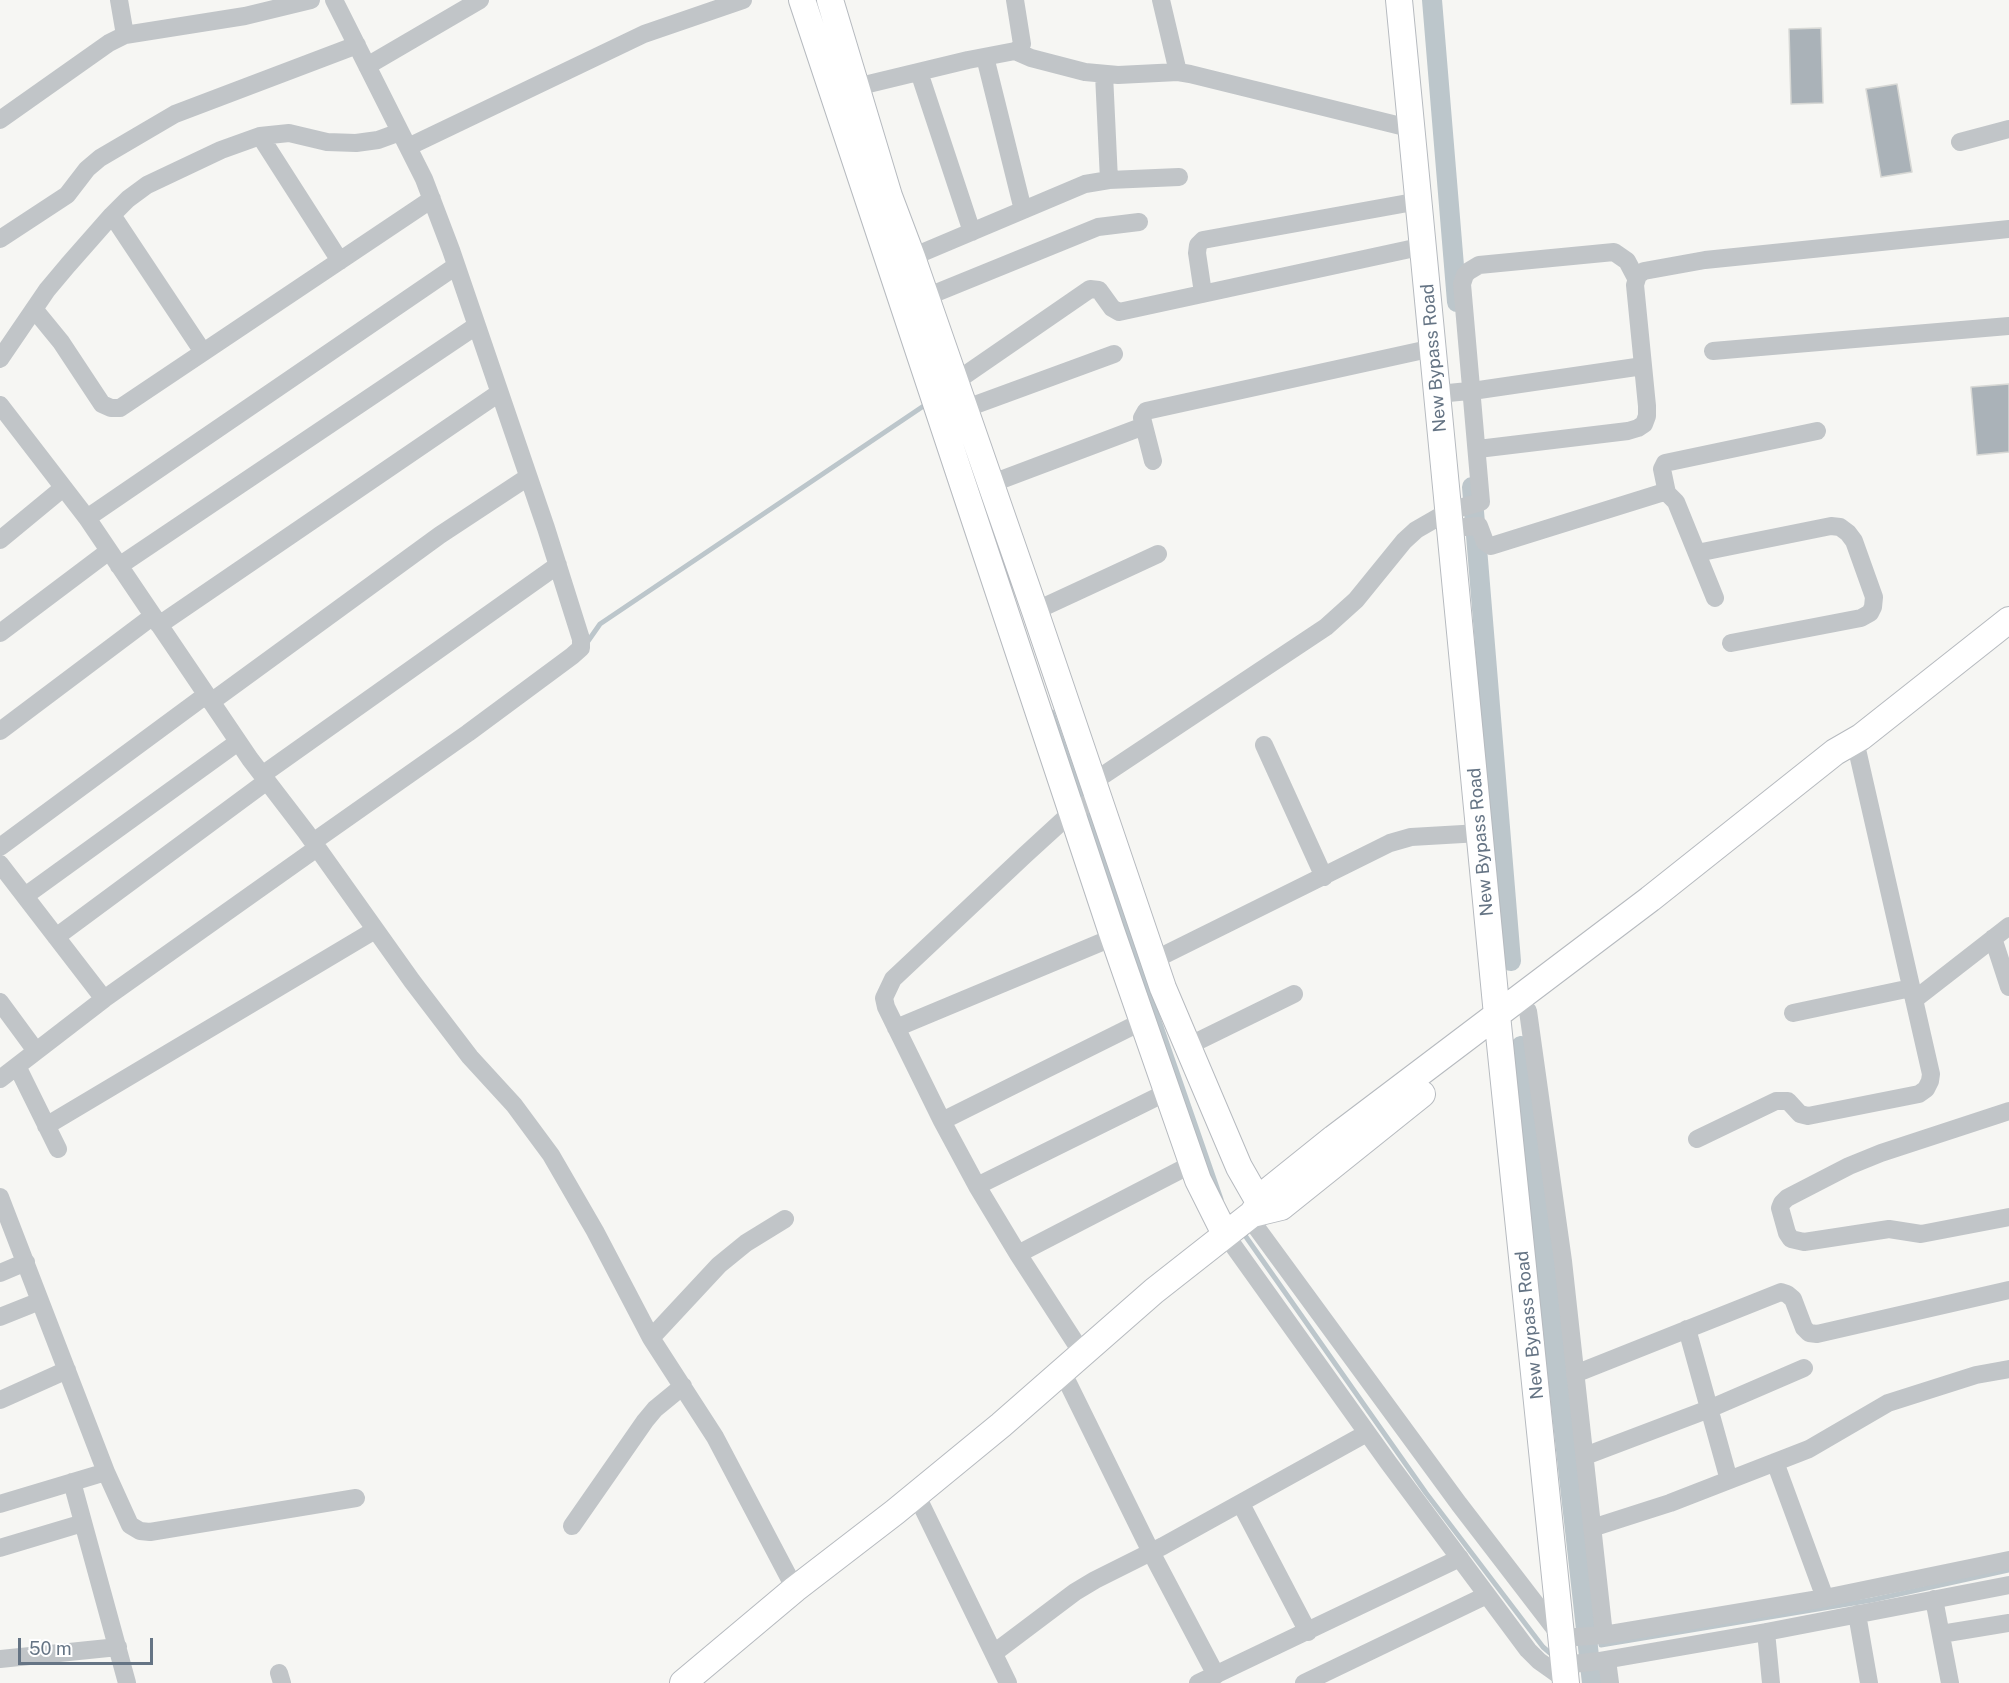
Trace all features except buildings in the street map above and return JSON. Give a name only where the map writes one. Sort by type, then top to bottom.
[{"type":"street","points":[[119,0],[125,35]]},
{"type":"street","points":[[0,120],[109,43],[125,35],[245,16],[311,0]]},
{"type":"street","points":[[0,1078],[104,999],[578,652],[580,648],[581,639],[558,566],[432,200],[424,179],[334,0]]},
{"type":"street","points":[[367,66],[480,0]]},
{"type":"street","points":[[0,359],[47,290],[112,215],[147,185],[221,150],[260,136],[289,133],[327,142],[356,143],[404,140],[644,34],[743,0]]},
{"type":"street","points":[[802,0],[1086,801],[1239,1167],[1253,1211],[1459,1504],[1586,1637]]},
{"type":"street","points":[[856,87],[1015,51],[1022,44],[1015,0]]},
{"type":"street","points":[[1161,0],[1178,72]]},
{"type":"street","name":"New Bypass Road","points":[[1400,0],[1433,348],[1458,392],[1480,833],[1498,1024],[1586,1637],[1581,1669]]},
{"type":"street","points":[[836,1],[856,87],[889,196],[1035,611],[1086,801],[1114,937],[1192,1164],[1225,1234],[1367,1433],[1528,1650],[1581,1669],[1610,1683]]},
{"type":"street","points":[[0,239],[43,213],[67,195],[87,169],[100,158],[175,114],[357,45]]},
{"type":"street","points":[[1015,51],[1031,58],[1085,72],[1118,75],[1178,72],[1413,129]]},
{"type":"street","points":[[984,57],[1023,210]]},
{"type":"street","points":[[919,72],[972,232]]},
{"type":"street","points":[[1104,74],[1109,180]]},
{"type":"street","points":[[1960,142],[2009,129]]},
{"type":"street","points":[[260,136],[340,261]]},
{"type":"street","points":[[912,257],[1085,184],[1109,180],[1179,177]]},
{"type":"street","points":[[34,309],[61,342],[102,404],[111,408],[120,408],[432,200]]},
{"type":"street","points":[[1203,293],[1197,253],[1198,245],[1203,240],[1419,201]]},
{"type":"street","points":[[112,215],[203,352]]},
{"type":"street","points":[[926,297],[1098,227],[1139,222]]},
{"type":"street","points":[[1636,278],[1644,271],[1705,260],[2009,229]]},
{"type":"street","points":[[955,382],[1090,289],[1099,290],[1108,304],[1119,312],[1424,246]]},
{"type":"street","points":[[1082,1353],[1018,1254],[942,1122],[886,1007],[884,998],[887,989],[894,979],[1086,801],[1326,627],[1356,600],[1404,541],[1426,523],[1464,517],[1481,502],[1478,449],[1458,392],[1462,284],[1469,271],[1479,265],[1614,252],[1627,261],[1636,278],[1647,416],[1644,424],[1638,428],[1478,449]]},
{"type":"street","points":[[87,518],[456,266]]},
{"type":"street","points":[[119,566],[476,326]]},
{"type":"street","points":[[1713,351],[2009,326]]},
{"type":"street","points":[[1153,461],[1142,418],[1146,411],[1433,348]]},
{"type":"street","points":[[964,410],[1114,354]]},
{"type":"street","points":[[1458,392],[1643,366]]},
{"type":"street","points":[[0,731],[156,620],[499,393]]},
{"type":"street","points":[[0,405],[7,430],[63,488],[87,518],[208,699],[264,778],[412,981],[470,1057],[514,1105],[551,1155],[595,1231],[651,1338],[715,1437],[795,1589]]},
{"type":"street","points":[[990,484],[1144,426]]},
{"type":"street","points":[[1715,598],[1676,502],[1667,493],[1662,469],[1665,463],[1817,431]]},
{"type":"street","points":[[0,847],[440,535],[528,477]]},
{"type":"street","points":[[0,540],[63,488]]},
{"type":"street","points":[[1464,517],[1481,528],[1485,542],[1491,546],[1660,493],[1667,493]]},
{"type":"street","points":[[1697,553],[1831,526],[1840,527],[1854,541],[1874,597],[1870,613],[1861,618],[1731,643]]},
{"type":"street","points":[[0,633],[109,551]]},
{"type":"street","points":[[1035,611],[1158,554]]},
{"type":"street","points":[[56,937],[264,778],[558,566]]},
{"type":"street","points":[[1498,1024],[1528,1011],[1729,860],[1843,763],[1859,741],[2009,620]]},
{"type":"street","points":[[1697,1138],[1776,1101],[1788,1101],[1800,1114],[1808,1116],[1919,1094],[1926,1089],[1931,1074],[1859,741]]},
{"type":"street","points":[[693,1680],[795,1589],[1001,1425],[1154,1291],[1253,1211],[1268,1191],[1326,1145],[1498,1024],[1834,752],[1859,741]]},
{"type":"street","points":[[25,896],[238,742]]},
{"type":"street","points":[[1264,745],[1324,877]]},
{"type":"street","points":[[1154,960],[1390,843],[1411,837],[1480,833]]},
{"type":"street","points":[[0,864],[104,999]]},
{"type":"street","points":[[1794,1013],[1912,994],[2009,926]]},
{"type":"street","points":[[46,1126],[375,930]]},
{"type":"street","points":[[896,1028],[1114,937]]},
{"type":"street","points":[[1993,938],[2009,987]]},
{"type":"street","points":[[1188,1046],[1294,994]]},
{"type":"street","points":[[0,1002],[36,1051]]},
{"type":"street","points":[[1528,1011],[1563,1261],[1592,1528],[1586,1637]]},
{"type":"street","points":[[942,1122],[1143,1021]]},
{"type":"street","points":[[17,1066],[58,1149]]},
{"type":"street","points":[[977,1186],[1167,1092]]},
{"type":"street","points":[[2009,1111],[1881,1153],[1849,1166],[1787,1198],[1780,1208],[1787,1233],[1796,1242],[1889,1229],[1921,1234],[2009,1217]]},
{"type":"street","points":[[1018,1254],[1192,1164]]},
{"type":"street","points":[[0,1197],[106,1472],[130,1525],[140,1531],[150,1532],[356,1498]]},
{"type":"street","points":[[651,1338],[719,1265],[746,1243],[785,1219]]},
{"type":"street","points":[[0,1273],[26,1262]]},
{"type":"street","points":[[1575,1374],[1781,1292],[1793,1299],[1804,1328],[1809,1334],[1817,1335],[2009,1290]]},
{"type":"street","points":[[0,1317],[40,1301]]},
{"type":"street","points":[[1687,1329],[1729,1480]]},
{"type":"street","points":[[1585,1456],[1708,1409],[1804,1368]]},
{"type":"street","points":[[1592,1528],[1670,1503],[1809,1449],[1888,1403],[1976,1375],[2009,1369]]},
{"type":"street","points":[[0,1400],[67,1370]]},
{"type":"street","points":[[1062,1371],[1151,1552],[1216,1675]]},
{"type":"street","points":[[572,1526],[645,1421],[655,1409],[683,1386]]},
{"type":"street","points":[[994,1653],[1075,1592],[1095,1580],[1241,1504],[1367,1433]]},
{"type":"street","points":[[1775,1462],[1825,1598]]},
{"type":"street","points":[[0,1504],[106,1472]]},
{"type":"street","points":[[72,1482],[128,1683]]},
{"type":"street","points":[[916,1494],[1008,1683]]},
{"type":"street","points":[[1241,1504],[1308,1632]]},
{"type":"street","points":[[0,1548],[83,1523]]},
{"type":"street","points":[[1198,1683],[1460,1558]]},
{"type":"street","points":[[1586,1637],[1825,1598],[2009,1560]]},
{"type":"street","points":[[1581,1669],[2009,1585]]},
{"type":"street","points":[[1304,1683],[1487,1595]]},
{"type":"street","points":[[1934,1599],[1950,1683]]},
{"type":"street","points":[[1857,1614],[1869,1683]]},
{"type":"street","points":[[1941,1634],[2009,1623]]},
{"type":"street","points":[[1766,1632],[1771,1683]]},
{"type":"street","points":[[0,1659],[117,1647]]},
{"type":"waterway","points":[[1432,0],[1457,302]]},
{"type":"waterway","points":[[586,644],[600,624],[928,403]]},
{"type":"waterway","points":[[957,425],[964,447]]},
{"type":"waterway","points":[[1472,487],[1511,961]]},
{"type":"waterway","points":[[1052,712],[1221,1199]]},
{"type":"waterway","points":[[1521,1046],[1592,1683]]},
{"type":"waterway","points":[[1244,1234],[1426,1493],[1543,1647],[1550,1653]]},
{"type":"waterway","points":[[1601,1645],[1872,1600],[2009,1570]]}]
